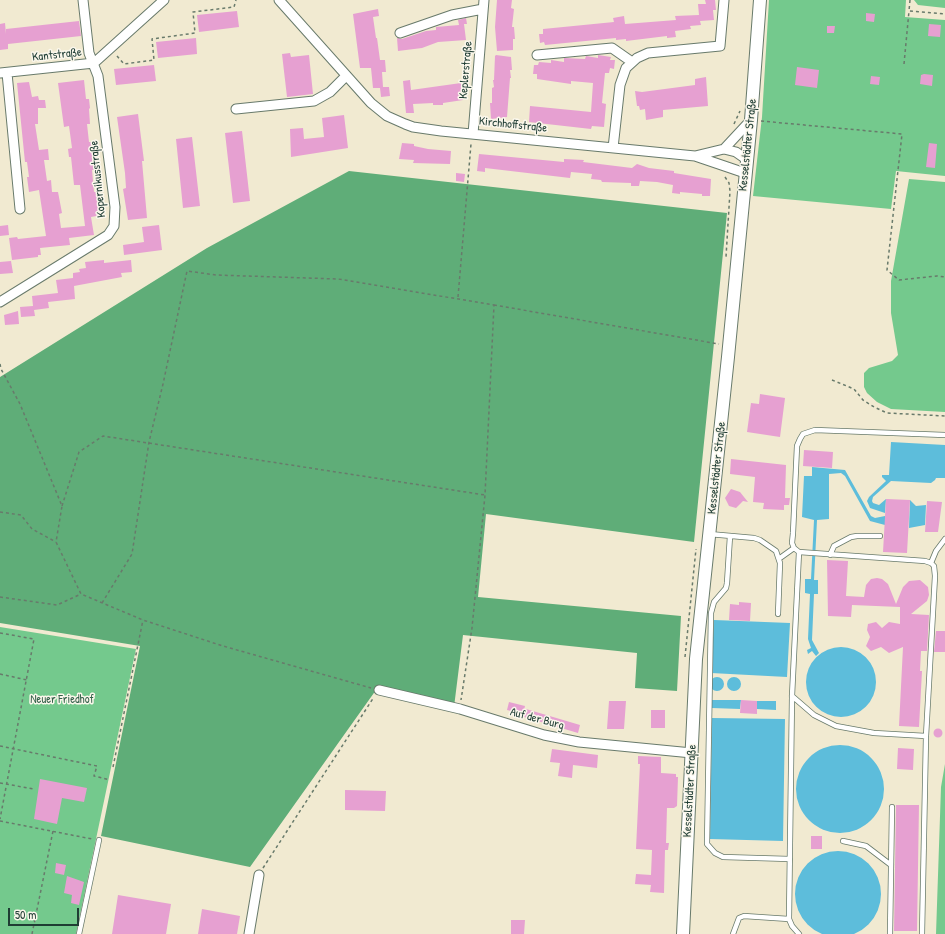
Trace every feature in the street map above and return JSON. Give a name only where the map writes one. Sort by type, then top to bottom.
[{"type":"main road","name":"Kesselstädter Straße","points":[[683,934],[696,660],[710,534],[722,342],[751,120],[760,1]]},
{"type":"street","name":"Kopernikusstraße","points":[[0,302],[108,235],[114,226],[115,206],[98,76],[89,52],[83,0]]},
{"type":"street","name":"Kantstraße","points":[[4,73],[94,63],[164,0]]},
{"type":"street","name":"Kirchhoffstraße","points":[[279,0],[345,77],[377,109],[396,120],[423,129],[695,156],[745,173]]},
{"type":"street","points":[[613,148],[620,85],[622,76],[632,62],[648,53],[720,46],[724,0]]},
{"type":"street","name":"Keplerstraße","points":[[400,33],[483,5],[473,134]]},
{"type":"street","points":[[537,55],[612,48],[632,62]]},
{"type":"street","points":[[4,73],[20,209]]},
{"type":"street","points":[[236,109],[314,101],[330,92],[345,77]]},
{"type":"street","points":[[746,159],[736,152],[724,149],[751,120]]},
{"type":"street","name":"Kirchhoffstraße","points":[[695,156],[724,149]]},
{"type":"street","name":"Auf der Burg","points":[[379,690],[460,709],[544,735],[580,742],[692,753]]},
{"type":"street","points":[[249,934],[259,875]]},
{"type":"lane","points":[[922,934],[926,736],[935,576],[934,566],[925,560],[818,555],[799,552],[794,548],[793,533],[797,446],[803,434],[815,430],[945,435]]},
{"type":"lane","points":[[710,534],[760,540],[773,548],[780,558],[778,614]]},
{"type":"lane","points":[[730,536],[726,588],[714,602],[711,613],[707,844],[715,853],[723,857],[790,859]]},
{"type":"lane","points":[[830,555],[834,546],[851,537],[880,536]]},
{"type":"lane","points":[[931,563],[936,551],[945,539]]},
{"type":"lane","points":[[780,558],[794,548]]},
{"type":"lane","points":[[799,552],[792,696],[789,919],[792,926],[799,934]]},
{"type":"lane","points":[[792,696],[814,715],[836,726],[874,733],[926,736]]},
{"type":"lane","points":[[890,934],[892,807]]},
{"type":"lane","points":[[79,934],[97,840]]},
{"type":"lane","points":[[843,841],[866,846],[891,864]]},
{"type":"lane","points":[[733,934],[739,918],[744,916],[789,919]]},
{"type":"path","points":[[110,50],[124,64],[154,60],[152,38],[195,33],[193,12],[234,7],[236,0]]},
{"type":"path","points":[[904,64],[910,0]]},
{"type":"path","points":[[909,10],[945,14]]},
{"type":"path","points":[[733,125],[742,106]]},
{"type":"path","points":[[751,120],[902,134],[887,270],[899,280],[945,277]]},
{"type":"path","points":[[458,298],[466,190],[473,134]]},
{"type":"path","points":[[722,164],[724,175],[729,183],[730,191],[726,259]]},
{"type":"path","points":[[102,604],[132,554],[149,442],[164,384],[188,271],[216,275],[338,279],[722,342]]},
{"type":"path","points":[[460,709],[472,628],[485,495],[494,305]]},
{"type":"path","points":[[0,364],[0,370],[20,404],[62,506]]},
{"type":"path","points":[[832,380],[854,389],[869,404],[887,413],[945,416]]},
{"type":"path","points":[[259,875],[379,690],[223,646],[143,620],[81,594],[56,542],[62,506],[79,452],[103,436],[485,495]]},
{"type":"path","points":[[0,512],[21,515],[32,529],[56,542]]},
{"type":"path","points":[[684,657],[696,547]]},
{"type":"path","points":[[0,597],[57,605],[81,594]]},
{"type":"path","points":[[113,766],[143,620]]},
{"type":"path","points":[[0,633],[34,639],[0,820],[97,840]]},
{"type":"path","points":[[0,674],[27,680]]},
{"type":"path","points":[[0,746],[97,766],[94,776],[110,780]]},
{"type":"path","points":[[0,783],[34,789]]},
{"type":"path","points":[[32,934],[53,831]]},
{"type":"green space","points":[[769,0],[906,0],[905,17],[945,20],[945,176],[896,171],[891,209],[753,196],[762,117]]},
{"type":"green space","points":[[914,0],[945,0],[945,8],[918,5]]},
{"type":"green space","points":[[349,171],[727,213],[694,542],[486,514],[478,597],[681,616],[677,691],[635,688],[637,653],[463,635],[454,707],[376,690],[250,867],[101,836],[140,646],[0,623],[0,377],[207,248]]},
{"type":"green space","points":[[909,179],[945,182],[945,412],[891,409],[877,402],[867,393],[864,387],[864,373],[869,368],[892,361],[898,355],[891,313],[891,281]]},
{"type":"green space","name":"Neuer Friedhof","points":[[0,627],[136,649],[76,934],[0,934]]},
{"type":"green space","points":[[945,764],[945,934],[936,934],[941,787]]},
{"type":"water","points":[[891,442],[945,445],[945,478],[936,478],[931,483],[891,481],[873,497],[872,501],[873,503],[879,505],[886,499],[885,513],[870,508],[867,501],[869,497],[886,481],[882,475],[889,475]]},
{"type":"water","points":[[812,467],[845,470],[871,516],[875,518],[885,516],[885,525],[870,521],[845,476],[841,473],[829,474],[829,519],[817,520],[814,580],[818,580],[818,594],[814,594],[812,640],[819,653],[816,656],[812,651],[808,654],[807,650],[811,648],[808,639],[810,594],[805,593],[805,579],[811,579],[814,520],[802,517],[804,476],[812,476]]},
{"type":"water","points":[[910,500],[916,506],[926,505],[925,525],[909,528]]},
{"type":"water","points":[[714,620],[790,623],[787,677],[711,673]]},
{"type":"water","points":[[841,647],[854,650],[866,657],[873,669],[876,682],[873,695],[866,707],[854,714],[841,717],[828,714],[816,707],[809,695],[806,682],[809,669],[816,657],[828,650]]},
{"type":"water","points":[[717,677],[722,679],[724,684],[722,689],[717,691],[712,689],[710,684],[712,679]]},
{"type":"water","points":[[734,677],[739,679],[741,684],[739,689],[734,691],[729,689],[727,684],[729,679]]},
{"type":"water","points":[[712,700],[741,700],[740,709],[712,708]]},
{"type":"water","points":[[757,701],[776,701],[776,710],[757,709]]},
{"type":"water","points":[[712,718],[785,719],[783,841],[710,839]]},
{"type":"water","points":[[840,745],[857,749],[871,758],[880,772],[884,789],[880,806],[871,820],[857,829],[840,833],[823,829],[809,820],[800,806],[796,789],[800,772],[809,758],[823,749]]},
{"type":"water","points":[[830,851],[846,851],[855,854],[869,863],[878,877],[881,886],[881,902],[878,911],[869,925],[855,934],[846,937],[830,937],[814,930],[807,925],[802,918],[795,902],[795,886],[802,870],[807,863],[814,858]]},
{"type":"building","points":[[497,0],[512,0],[511,8],[514,9],[512,27],[514,27],[515,39],[513,39],[513,50],[497,51],[495,27]]},
{"type":"building","points":[[705,0],[715,0],[716,10],[713,10],[714,20],[700,21],[701,25],[690,26],[691,29],[675,31],[676,37],[667,38],[667,36],[626,41],[626,39],[616,40],[616,38],[545,45],[544,42],[540,43],[539,34],[543,34],[543,29],[614,22],[613,18],[624,16],[625,24],[676,20],[675,16],[699,15],[698,4],[706,4]]},
{"type":"building","points":[[378,9],[379,16],[373,17],[380,60],[385,60],[386,72],[382,72],[383,87],[389,87],[390,96],[381,97],[380,88],[373,88],[371,68],[360,68],[353,14]]},
{"type":"building","points":[[237,11],[239,27],[199,32],[197,15]]},
{"type":"building","points":[[866,13],[875,14],[874,22],[866,21]]},
{"type":"building","points":[[466,18],[467,24],[464,24],[466,40],[438,42],[422,48],[398,51],[397,38],[402,39],[426,31],[436,30],[436,27],[459,25],[458,20]]},
{"type":"building","points":[[79,21],[81,36],[8,44],[8,49],[0,50],[0,24],[5,23],[6,34],[6,29]]},
{"type":"building","points":[[929,24],[941,25],[940,37],[928,36]]},
{"type":"building","points":[[827,26],[835,26],[834,33],[827,33]]},
{"type":"building","points":[[196,38],[197,54],[158,58],[156,42]]},
{"type":"building","points":[[290,53],[291,57],[309,55],[313,94],[287,97],[282,54]]},
{"type":"building","points":[[496,55],[511,57],[512,70],[510,70],[511,78],[507,117],[491,119],[490,103],[492,103],[492,88],[494,87],[493,80]]},
{"type":"building","points":[[598,55],[611,57],[610,60],[615,60],[614,69],[610,68],[609,73],[605,73],[602,103],[606,104],[604,127],[592,126],[591,129],[529,122],[530,106],[591,112],[593,83],[571,81],[571,84],[537,79],[537,74],[533,74],[534,65],[538,65],[539,62],[551,63],[551,60],[564,62],[564,58],[585,59],[586,56],[598,58]]},
{"type":"building","points":[[154,65],[156,81],[116,85],[114,69]]},
{"type":"building","points":[[797,67],[819,70],[817,88],[795,85]]},
{"type":"building","points":[[921,75],[933,75],[932,86],[920,84]]},
{"type":"building","points":[[871,76],[880,77],[879,85],[870,84]]},
{"type":"building","points":[[706,77],[708,106],[663,110],[663,117],[646,120],[645,109],[640,110],[639,106],[637,106],[635,91],[642,92],[695,85],[695,79]]},
{"type":"building","points":[[84,80],[86,99],[89,99],[90,108],[90,124],[87,124],[89,142],[91,142],[93,154],[96,154],[98,169],[92,170],[94,192],[99,191],[102,215],[91,217],[94,235],[69,238],[70,245],[40,248],[41,255],[38,255],[38,257],[12,260],[9,238],[17,237],[18,239],[46,236],[39,190],[29,192],[27,177],[29,177],[27,162],[25,162],[17,83],[29,82],[32,97],[38,96],[39,100],[45,100],[46,108],[38,108],[38,124],[35,124],[39,150],[48,149],[49,160],[44,160],[47,181],[51,180],[52,192],[58,192],[62,213],[59,214],[61,228],[85,226],[80,185],[74,185],[71,157],[69,157],[68,149],[72,148],[69,126],[64,127],[58,83]]},
{"type":"building","points":[[410,80],[411,90],[461,83],[463,100],[443,103],[443,105],[433,105],[433,103],[413,104],[414,113],[406,113],[403,81]]},
{"type":"building","points":[[138,114],[144,161],[142,161],[147,218],[128,220],[123,189],[126,188],[125,173],[117,117]]},
{"type":"building","points":[[344,115],[348,148],[291,157],[290,129],[303,128],[304,139],[324,137],[322,118]]},
{"type":"building","points":[[242,131],[250,201],[233,203],[225,133]]},
{"type":"building","points":[[192,137],[200,206],[183,208],[176,139]]},
{"type":"building","points":[[402,143],[414,144],[414,146],[428,149],[451,151],[450,164],[413,163],[414,160],[399,159]]},
{"type":"building","points":[[929,143],[937,144],[935,168],[926,167]]},
{"type":"building","points":[[479,154],[564,162],[564,159],[584,160],[583,162],[632,168],[637,164],[649,168],[674,171],[674,173],[711,179],[710,196],[680,192],[680,194],[672,193],[673,185],[657,182],[640,181],[639,186],[631,186],[631,183],[602,182],[601,180],[591,179],[592,174],[571,172],[570,178],[485,168],[485,172],[477,171]]},
{"type":"building","points":[[456,173],[465,174],[464,182],[456,181]]},
{"type":"building","points":[[8,225],[9,235],[0,236],[0,226]]},
{"type":"building","points":[[159,225],[162,250],[124,255],[123,245],[144,242],[142,227]]},
{"type":"building","points":[[104,260],[104,263],[131,260],[132,272],[121,273],[122,277],[74,286],[75,299],[48,302],[49,308],[34,310],[35,316],[21,317],[20,307],[33,306],[32,296],[58,293],[56,280],[73,278],[73,273],[80,272],[79,269],[86,268],[85,262]]},
{"type":"building","points":[[11,261],[13,273],[0,274],[0,262]]},
{"type":"building","points":[[18,311],[19,324],[5,325],[4,315]]},
{"type":"building","points":[[760,394],[785,398],[780,437],[747,432],[751,403],[759,404]]},
{"type":"building","points":[[804,450],[833,452],[832,468],[803,466]]},
{"type":"building","points":[[731,459],[786,465],[785,498],[790,498],[789,505],[784,505],[784,510],[763,509],[764,503],[753,502],[755,477],[730,474]]},
{"type":"building","points":[[731,489],[740,492],[748,502],[743,501],[736,508],[729,506],[725,498]]},
{"type":"building","points":[[886,499],[910,500],[907,553],[883,552]]},
{"type":"building","points":[[927,501],[942,502],[938,532],[925,532]]},
{"type":"building","points":[[827,560],[848,561],[846,596],[864,597],[866,585],[871,579],[877,578],[882,579],[888,584],[896,604],[903,587],[909,581],[920,580],[928,587],[929,595],[927,601],[911,614],[929,615],[927,651],[921,651],[920,671],[922,671],[919,727],[899,726],[903,647],[889,653],[881,647],[871,651],[866,646],[870,637],[867,630],[868,624],[876,622],[882,628],[889,622],[900,624],[900,607],[852,605],[851,617],[828,616]]},
{"type":"building","points":[[739,602],[751,603],[750,621],[729,620],[730,604],[739,605]]},
{"type":"building","points":[[936,631],[945,631],[945,652],[934,652]]},
{"type":"building","points":[[741,700],[757,701],[757,714],[740,713]]},
{"type":"building","points":[[609,701],[626,701],[624,729],[607,729]]},
{"type":"building","points":[[509,702],[525,706],[523,714],[507,710]]},
{"type":"building","points":[[526,709],[580,725],[578,733],[524,717]]},
{"type":"building","points":[[651,710],[665,710],[665,728],[651,728]]},
{"type":"building","points":[[936,729],[940,729],[942,733],[940,737],[936,737],[934,735],[934,731]]},
{"type":"building","points":[[898,748],[914,749],[913,770],[897,769]]},
{"type":"building","points":[[552,749],[598,755],[597,768],[573,765],[572,778],[558,776],[560,763],[550,762]]},
{"type":"building","points":[[638,756],[661,757],[661,773],[676,774],[676,777],[678,777],[677,806],[674,808],[667,808],[666,843],[669,843],[668,850],[665,850],[664,893],[650,892],[651,885],[635,884],[636,874],[651,875],[652,850],[636,849],[640,764],[638,764]]},
{"type":"building","points":[[40,779],[87,788],[84,802],[62,798],[57,824],[34,819]]},
{"type":"building","points":[[345,790],[386,791],[385,811],[345,810]]},
{"type":"building","points":[[896,805],[919,805],[917,931],[894,931]]},
{"type":"building","points":[[811,836],[822,836],[822,849],[811,849]]},
{"type":"building","points":[[56,863],[66,865],[64,875],[55,873]]},
{"type":"building","points":[[67,876],[84,882],[79,905],[71,903],[72,895],[64,893]]},
{"type":"building","points":[[118,895],[171,904],[166,934],[112,934]]},
{"type":"building","points":[[202,909],[240,916],[237,934],[198,934]]},
{"type":"building","points":[[511,920],[525,920],[524,934],[511,934]]}]
